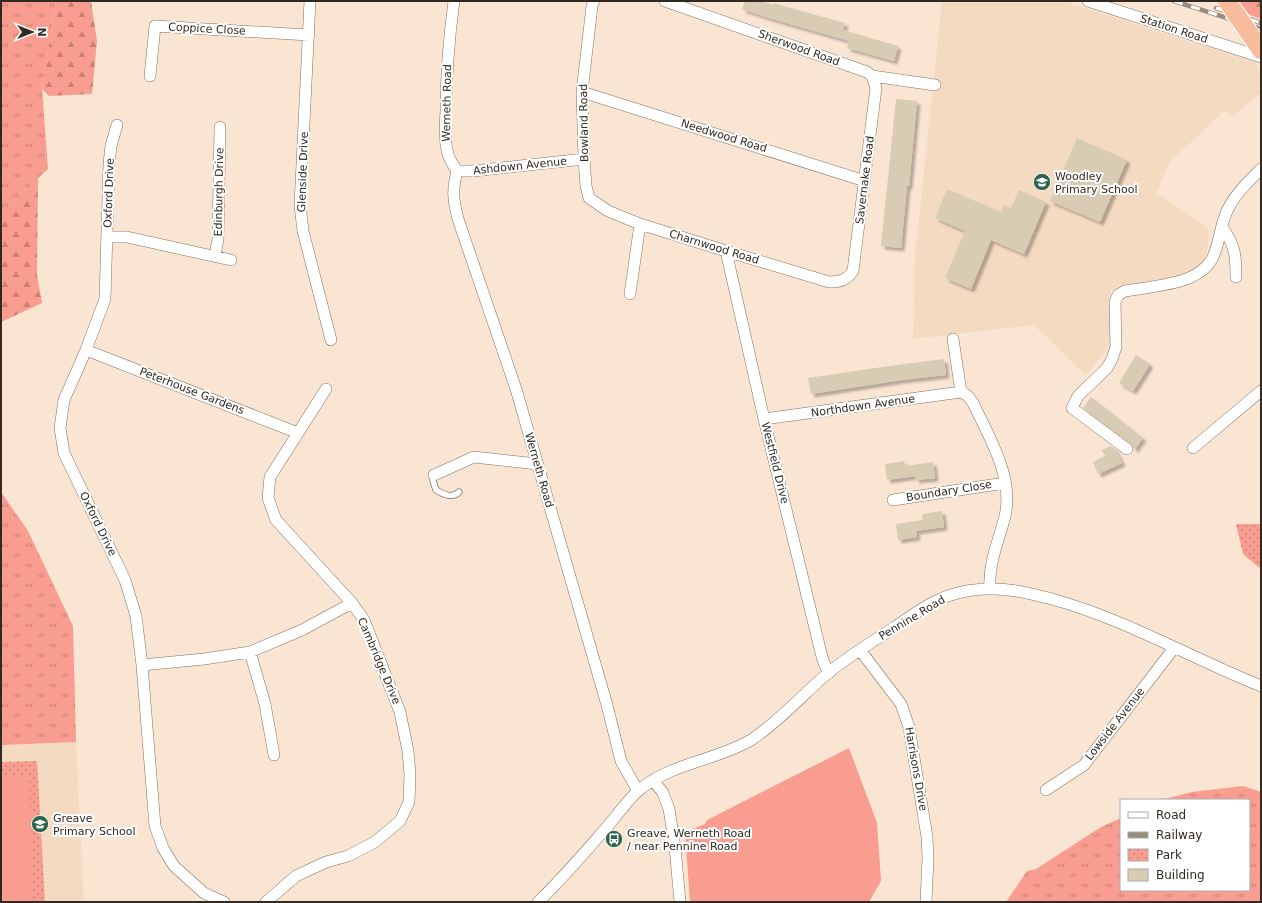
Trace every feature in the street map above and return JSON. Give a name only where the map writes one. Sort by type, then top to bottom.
[{"type":"main road","points":[[1226,1],[1261,50]]},
{"type":"street","name":"Glenside Drive","points":[[310,1],[300,205],[303,231],[331,340]]},
{"type":"street","name":"Werneth Road","points":[[454,1],[449,37],[445,133],[449,158],[457,170],[453,186],[453,201],[516,389],[621,761],[638,791]]},
{"type":"street","name":"Bowland Road","points":[[589,198],[586,186],[584,159],[582,92],[592,6],[594,1]]},
{"type":"street","name":"Sherwood Road","points":[[665,1],[867,72],[872,76],[935,85]]},
{"type":"street","name":"Station Road","points":[[1088,1],[1261,57]]},
{"type":"street","name":"Coppice Close","points":[[150,76],[155,26],[309,35]]},
{"type":"street","name":"Savernake Road","points":[[843,281],[849,277],[853,271],[876,88],[872,76]]},
{"type":"street","name":"Needwood Road","points":[[582,92],[865,181]]},
{"type":"street","name":"Oxford Drive","points":[[117,125],[111,146],[109,164],[105,299],[86,350],[64,400],[60,428],[64,453],[125,580],[136,616],[142,665],[155,826],[163,848],[174,866],[202,898],[224,902]]},
{"type":"street","name":"Edinburgh Drive","points":[[215,256],[218,239],[220,126]]},
{"type":"street","name":"Ashdown Avenue","points":[[457,170],[473,171],[584,159]]},
{"type":"street","points":[[1127,449],[1072,408],[1078,396],[1107,368],[1112,358],[1116,348],[1115,302],[1118,295],[1126,291],[1188,279],[1208,265],[1214,256],[1227,211],[1235,196],[1261,169]]},
{"type":"street","name":"Charnwood Road","points":[[589,198],[608,211],[640,224],[829,282],[843,281]]},
{"type":"street","points":[[630,294],[640,224]]},
{"type":"street","points":[[1222,227],[1230,239],[1236,257],[1236,277]]},
{"type":"street","points":[[108,237],[127,237],[232,260]]},
{"type":"street","name":"Westfield Drive","points":[[726,251],[764,419],[821,653],[829,672]]},
{"type":"street","points":[[953,339],[961,392],[968,396],[973,403],[1002,464],[1006,483],[1007,500],[1005,515],[991,567],[989,579],[990,588]]},
{"type":"street","name":"Peterhouse Gardens","points":[[86,350],[298,433]]},
{"type":"street","name":"Cambridge Drive","points":[[266,902],[296,876],[326,862],[348,856],[375,842],[400,821],[409,802],[410,774],[408,751],[400,712],[364,620],[352,603],[276,520],[268,498],[270,477],[326,389]]},
{"type":"street","points":[[1192,448],[1261,391]]},
{"type":"street","name":"Northdown Avenue","points":[[764,419],[961,392]]},
{"type":"street","points":[[434,475],[474,457],[537,464]]},
{"type":"street","name":"Boundary Close","points":[[894,500],[1006,483]]},
{"type":"street","name":"Pennine Road","points":[[638,791],[663,775],[718,755],[750,740],[782,717],[829,672],[860,650],[918,612],[949,596],[968,590],[990,588],[1011,590],[1087,610],[1128,626],[1261,686]]},
{"type":"street","points":[[142,665],[204,659],[250,652],[302,630],[352,603]]},
{"type":"street","name":"Lowside Avenue","points":[[1046,790],[1084,764],[1174,648]]},
{"type":"street","name":"Harrisons Drive","points":[[860,650],[901,704],[909,727],[927,837],[928,858],[926,902]]},
{"type":"street","points":[[250,652],[265,704],[274,755]]},
{"type":"street","points":[[654,780],[663,793],[669,809],[675,847],[680,902]]},
{"type":"street","points":[[538,902],[567,873],[638,791]]},
{"type":"lane","points":[[434,475],[433,481],[436,490],[444,495],[456,495],[460,492]]},
{"type":"shaded area","name":"Woodley Primary School","points":[[942,1],[1062,1],[1255,62],[1261,70],[1261,93],[1232,117],[1225,110],[1171,161],[1165,171],[1157,193],[1208,228],[1208,246],[1204,264],[1187,275],[1111,290],[1111,345],[1086,375],[1034,325],[913,339],[915,257]]},
{"type":"shaded area","name":"Greave Primary School","points":[[76,742],[84,902],[1,902],[1,745]]},
{"type":"green space","points":[[1,1],[56,1],[42,89],[48,169],[1,212]]},
{"type":"green space","points":[[56,1],[91,1],[97,41],[92,94],[49,96],[42,89]]},
{"type":"green space","points":[[1238,1],[1261,1],[1261,19],[1250,15]]},
{"type":"green space","points":[[38,178],[37,275],[42,303],[1,322],[1,212]]},
{"type":"green space","points":[[1,492],[28,531],[73,626],[76,742],[1,745]]},
{"type":"green space","points":[[1236,524],[1261,524],[1261,569],[1243,554]]},
{"type":"green space","points":[[849,748],[877,823],[881,881],[869,902],[690,902],[685,832],[705,824],[707,820]]},
{"type":"green space","points":[[37,761],[45,902],[1,902],[1,762]]},
{"type":"green space","points":[[29,775],[33,902],[1,902],[1,776]]},
{"type":"green space","points":[[1243,786],[1261,792],[1261,902],[1006,902],[1027,871],[1036,869],[1101,827],[1120,818],[1120,891],[1250,891],[1250,799],[1165,799],[1192,792]]},
{"type":"building","points":[[745,1],[761,1],[773,5],[773,3],[845,23],[843,30],[898,46],[894,61],[847,48],[849,41],[742,9]]},
{"type":"building","points":[[896,99],[917,101],[909,186],[907,186],[901,248],[881,246]]},
{"type":"building","points":[[1077,138],[1127,160],[1100,222],[1050,201]]},
{"type":"building","points":[[947,189],[1001,212],[1003,205],[1011,208],[1019,190],[1046,202],[1024,254],[991,240],[971,289],[945,278],[965,231],[935,218]]},
{"type":"building","points":[[1136,355],[1150,364],[1133,391],[1119,383]]},
{"type":"building","points":[[944,359],[946,375],[901,380],[811,394],[808,378]]},
{"type":"building","points":[[1091,397],[1143,438],[1134,450],[1131,443],[1083,408]]},
{"type":"building","points":[[1111,446],[1115,449],[1122,463],[1098,474],[1093,462],[1105,456],[1102,450]]},
{"type":"building","points":[[904,461],[905,466],[933,462],[935,478],[916,480],[915,476],[887,480],[885,464]]},
{"type":"building","points":[[942,511],[944,527],[916,531],[917,537],[898,540],[896,524],[923,520],[922,514]]},
{"type":"railway","points":[[1174,1],[1261,29]]},
{"type":"railway","points":[[1216,8],[1261,23]]},
{"type":"place","name":"Woodley Primary School","points":[[1042,182]]},
{"type":"place","name":"Greave Primary School","points":[[40,824]]},
{"type":"place","name":"Greave, Werneth Road / near Pennine Road","points":[[614,839]]}]
